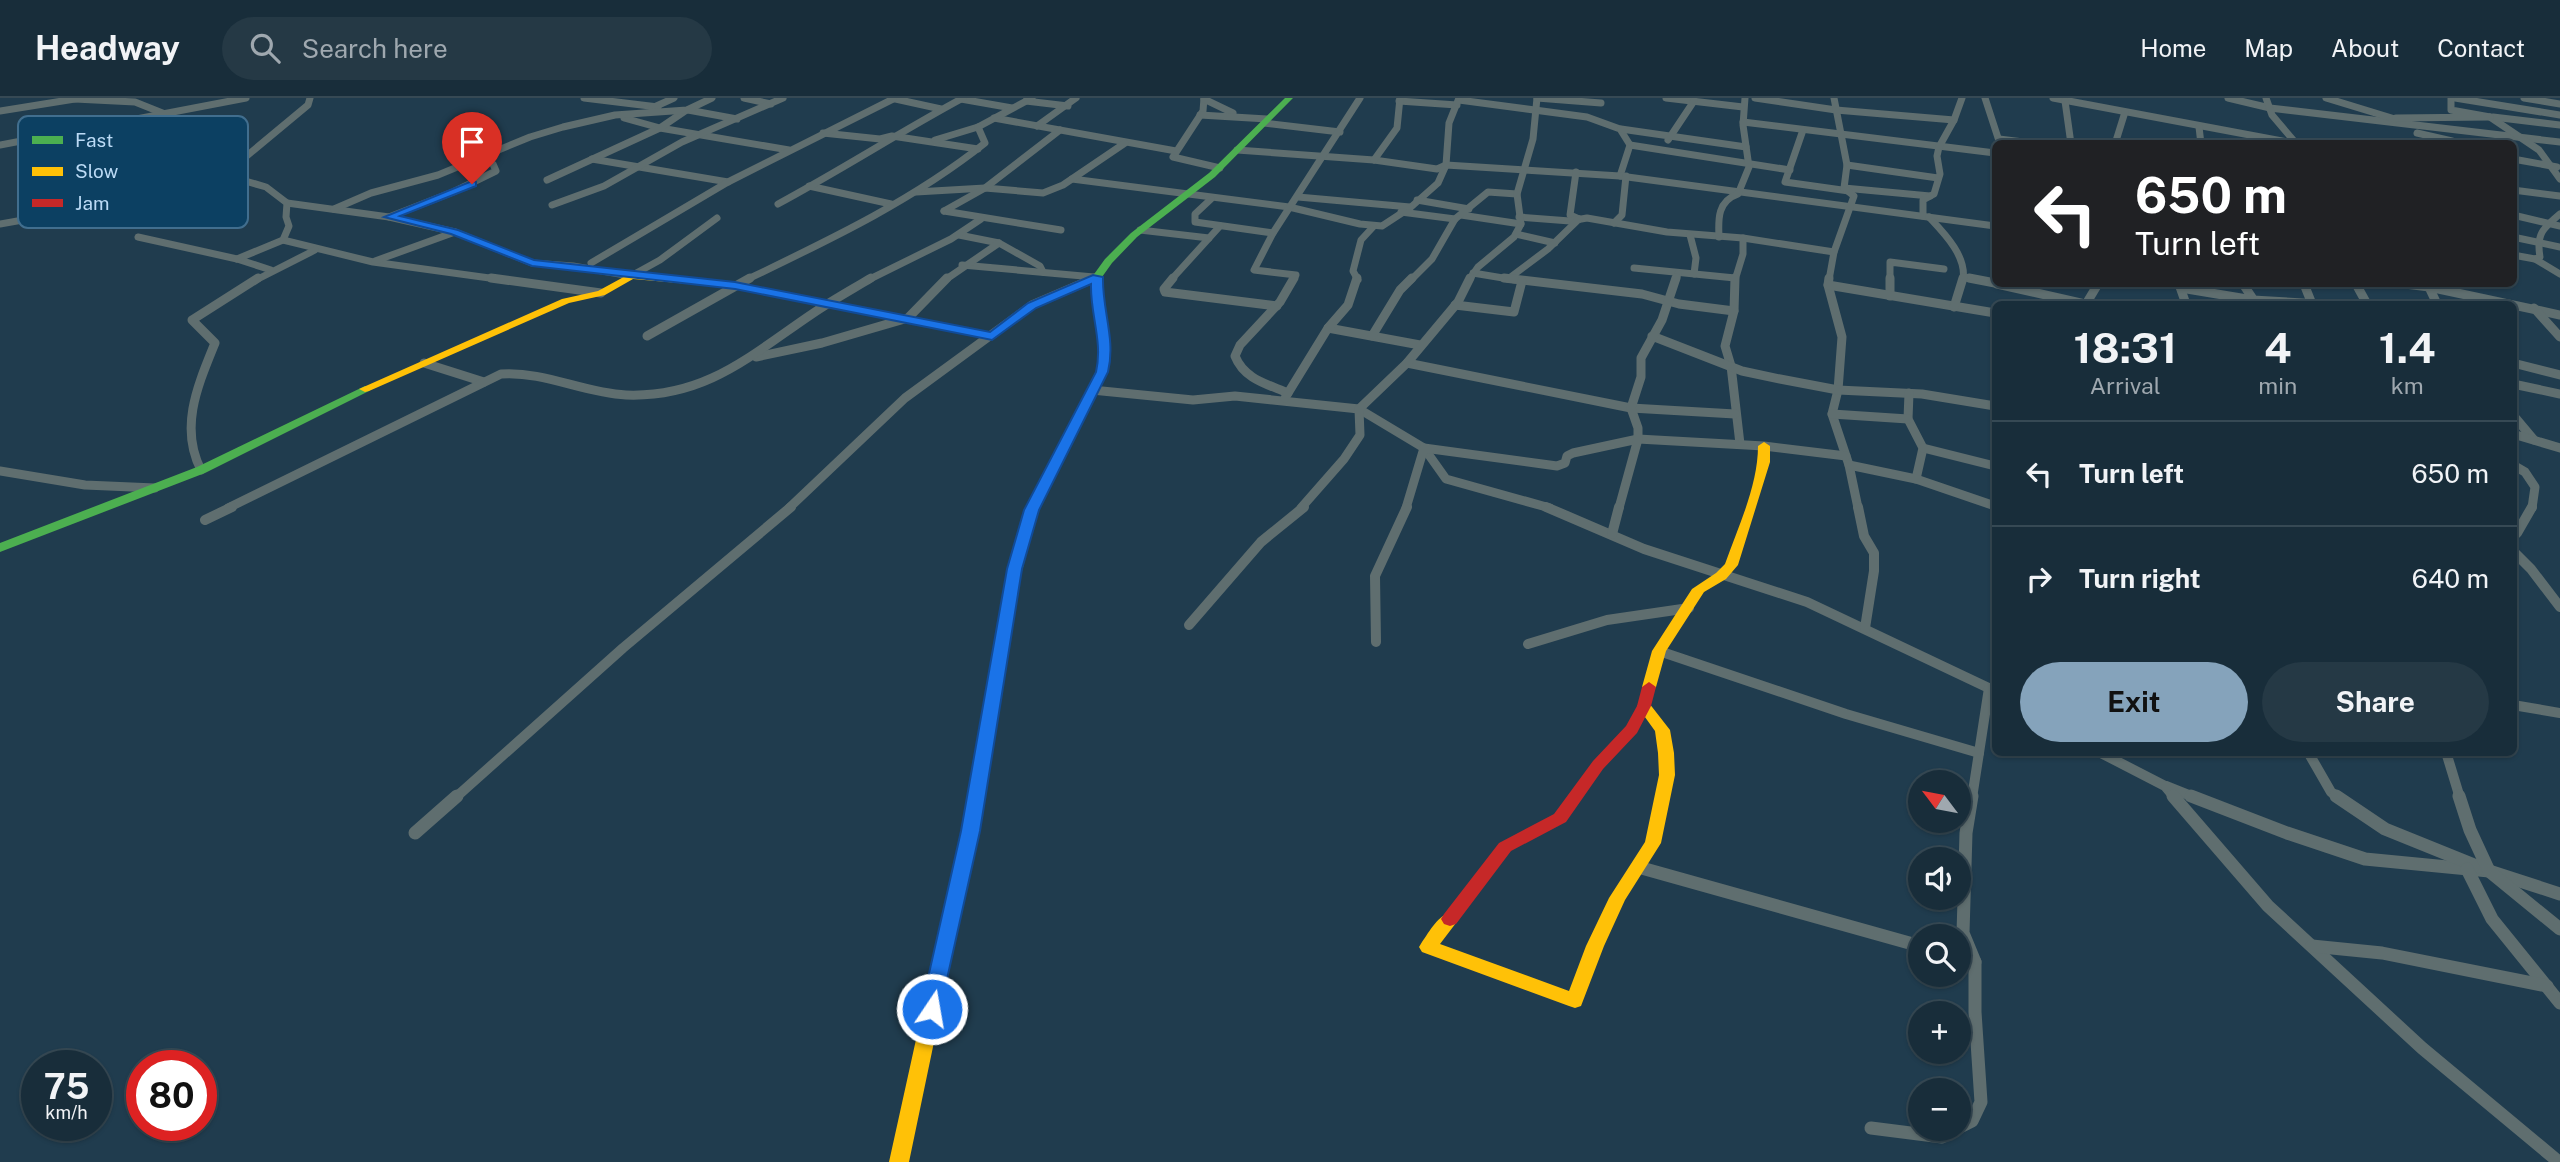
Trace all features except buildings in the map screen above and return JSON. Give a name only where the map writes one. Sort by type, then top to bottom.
[{"type":"main road","points":[[899,1162],[970,831],[1015,569],[1032,510],[1102,372],[1106,347],[1096,297],[1097,277],[1119,248],[1220,168],[1289,98]]},
{"type":"main road","points":[[0,548],[201,470],[355,393],[566,301],[601,293],[631,276],[735,285],[992,337]]},
{"type":"main road","points":[[1644,706],[1662,730],[1667,775],[1653,843],[1618,898],[1595,946],[1575,1001],[1428,947],[1505,847],[1560,818],[1598,765],[1632,729],[1644,706],[1659,651],[1699,589],[1721,576],[1731,565],[1764,462],[1764,446]]},
{"type":"street","points":[[154,116],[246,98]]},
{"type":"street","points":[[248,154],[309,102],[318,98]]},
{"type":"street","points":[[584,98],[738,119]]},
{"type":"street","points":[[334,209],[371,192],[438,175],[530,137],[658,107],[674,98]]},
{"type":"street","points":[[547,180],[660,128],[712,98]]},
{"type":"street","points":[[744,98],[771,104]]},
{"type":"street","points":[[552,205],[604,186],[682,142],[783,98]]},
{"type":"street","points":[[592,262],[728,182],[892,98],[941,109]]},
{"type":"street","points":[[778,204],[847,167],[892,136],[962,98],[1012,108]]},
{"type":"street","points":[[1037,126],[1076,98]]},
{"type":"street","points":[[1220,168],[1173,157],[1200,114],[1204,98],[1239,116]]},
{"type":"street","points":[[1288,393],[1250,376],[1240,369],[1235,360],[1237,349],[1277,306],[1296,275],[1254,270],[1289,206],[1298,197],[1360,98]]},
{"type":"street","points":[[1666,98],[1743,107]]},
{"type":"street","points":[[1738,194],[1749,164],[1743,122],[1745,98]]},
{"type":"street","points":[[1755,98],[1836,110],[1954,120]]},
{"type":"street","points":[[1834,98],[1847,165],[1847,190],[1854,196],[1834,252],[1828,285],[1842,337],[1839,390],[1832,414],[1848,461],[1864,536],[1874,553],[1874,571],[1864,628]]},
{"type":"street","points":[[1954,307],[1954,298],[1964,277],[1963,262],[1926,217],[1923,200],[1930,196],[1938,178],[1939,147],[1954,120],[1962,98]]},
{"type":"street","points":[[1984,98],[2000,140]]},
{"type":"street","points":[[2053,98],[2278,140]]},
{"type":"street","points":[[2228,98],[2270,108],[2389,120],[2502,140],[2560,142]]},
{"type":"street","points":[[2266,98],[2272,115],[2293,140]]},
{"type":"street","points":[[2326,98],[2446,140]]},
{"type":"street","points":[[2560,115],[2453,98],[2451,110],[2560,125]]},
{"type":"street","points":[[2524,98],[2560,104]]},
{"type":"street","points":[[0,111],[78,99],[158,107],[165,114]]},
{"type":"street","points":[[931,141],[978,127],[1029,99],[1068,106]]},
{"type":"street","points":[[1537,99],[1601,101],[1603,121]]},
{"type":"street","points":[[1188,625],[1261,542],[1308,503],[1360,435],[1359,410],[1407,363],[1455,305],[1473,273],[1491,253],[1516,234],[1520,220],[1517,194],[1533,139],[1537,99]]},
{"type":"street","points":[[1537,99],[1563,114]]},
{"type":"street","points":[[1374,160],[1396,128],[1400,100],[1458,101],[1537,110],[1603,121],[1621,129],[1746,147]]},
{"type":"street","points":[[1072,179],[1211,199],[1289,206],[1373,227],[1389,224],[1438,183],[1446,165],[1446,139],[1458,101]]},
{"type":"street","points":[[1664,149],[1694,101]]},
{"type":"street","points":[[2065,101],[2070,140]]},
{"type":"street","points":[[615,116],[687,110]]},
{"type":"street","points":[[2116,140],[2125,112]]},
{"type":"street","points":[[1200,114],[1239,116],[1340,132]]},
{"type":"street","points":[[615,116],[660,128],[789,150]]},
{"type":"street","points":[[2389,120],[2490,117],[2535,144],[2557,167],[2560,179]]},
{"type":"street","points":[[994,118],[1176,151]]},
{"type":"street","points":[[1743,122],[1992,153]]},
{"type":"street","points":[[647,336],[735,285],[853,229],[951,170],[985,143],[978,127]]},
{"type":"street","points":[[2199,127],[2201,140]]},
{"type":"street","points":[[1614,223],[1622,215],[1623,176],[1630,145],[1621,129]]},
{"type":"street","points":[[1060,130],[985,188],[944,211],[1061,230]]},
{"type":"street","points":[[1803,130],[1785,182],[1930,196]]},
{"type":"street","points":[[2451,131],[2452,140]]},
{"type":"street","points":[[823,133],[880,139],[892,136],[978,149]]},
{"type":"street","points":[[389,217],[453,192],[496,171],[493,164],[449,140]]},
{"type":"street","points":[[0,145],[18,142]]},
{"type":"street","points":[[913,192],[985,188],[1019,194],[1043,193],[1072,179],[1125,143]]},
{"type":"street","points":[[1630,145],[1790,170]]},
{"type":"street","points":[[1237,150],[1374,160],[1437,169],[1446,165],[1623,176],[1738,194],[1992,226]]},
{"type":"street","points":[[592,159],[728,182]]},
{"type":"street","points":[[2517,160],[2557,167]]},
{"type":"street","points":[[1847,165],[1938,178]]},
{"type":"street","points":[[1576,172],[1570,215],[1580,219],[1690,235],[1743,238],[1834,252]]},
{"type":"street","points":[[248,182],[266,187],[287,203],[389,217],[454,232],[532,263],[573,266],[631,276],[660,260],[717,218]]},
{"type":"street","points":[[809,186],[891,204]]},
{"type":"street","points":[[2517,191],[2559,196]]},
{"type":"street","points":[[1372,336],[1400,290],[1432,259],[1458,217],[1488,192],[1517,194]]},
{"type":"street","points":[[1719,237],[1721,205],[1730,195],[1738,194]]},
{"type":"street","points":[[1298,197],[1411,207]]},
{"type":"street","points":[[1211,199],[1194,219],[1195,222],[1273,233]]},
{"type":"street","points":[[1329,216],[1338,200]]},
{"type":"street","points":[[1417,200],[1469,209]]},
{"type":"street","points":[[283,240],[289,226],[286,217],[287,203]]},
{"type":"street","points":[[1401,212],[1520,220],[1580,219]]},
{"type":"street","points":[[2535,259],[2540,257],[2537,242],[2546,222],[2560,214]]},
{"type":"street","points":[[2517,216],[2560,226]]},
{"type":"street","points":[[205,520],[501,374],[514,373],[627,395],[671,391],[714,379],[753,358],[801,320],[829,303],[893,266],[959,235],[981,219]]},
{"type":"street","points":[[1508,279],[1555,243],[1580,219]]},
{"type":"street","points":[[0,224],[18,221]]},
{"type":"street","points":[[1220,226],[1190,261],[1172,276],[1164,289],[1165,292],[1277,306]]},
{"type":"street","points":[[1281,403],[1328,328],[1348,305],[1358,280],[1353,271],[1357,250],[1361,240],[1373,227]]},
{"type":"street","points":[[1140,230],[1209,239]]},
{"type":"street","points":[[373,262],[454,232]]},
{"type":"street","points":[[1516,234],[1555,243]]},
{"type":"street","points":[[959,235],[999,243],[1040,266],[1044,272]]},
{"type":"street","points":[[1690,235],[1696,258],[1694,274]]},
{"type":"street","points":[[138,237],[237,259],[271,270]]},
{"type":"street","points":[[1740,444],[1731,366],[1725,346],[1734,311],[1735,278],[1743,254],[1743,238]]},
{"type":"street","points":[[2517,238],[2560,247]]},
{"type":"street","points":[[237,259],[283,240],[315,250],[373,262],[601,293]]},
{"type":"street","points":[[753,358],[822,343],[908,318],[962,265],[999,243]]},
{"type":"street","points":[[201,470],[192,457],[192,402],[215,343],[192,320],[271,270],[315,250]]},
{"type":"street","points":[[2517,256],[2535,259],[2560,274]]},
{"type":"street","points":[[1890,296],[1890,262],[1944,269]]},
{"type":"street","points":[[962,265],[1097,277]]},
{"type":"street","points":[[1634,268],[1735,278]]},
{"type":"street","points":[[1473,273],[1642,294],[1734,311]]},
{"type":"street","points":[[1612,534],[1638,439],[1638,428],[1631,408],[1641,377],[1642,358],[1662,320],[1678,273]]},
{"type":"street","points":[[415,833],[623,648],[799,500],[859,445],[895,406],[1032,306],[1097,277]]},
{"type":"street","points":[[1964,277],[1992,282]]},
{"type":"street","points":[[1455,305],[1514,313],[1522,281]]},
{"type":"street","points":[[1828,285],[1992,313]]},
{"type":"street","points":[[2013,287],[2072,301]]},
{"type":"street","points":[[2185,287],[2250,301]]},
{"type":"street","points":[[2439,287],[2505,301]]},
{"type":"street","points":[[2517,303],[2560,315]]},
{"type":"street","points":[[2534,307],[2560,337]]},
{"type":"street","points":[[1328,328],[1420,345]]},
{"type":"street","points":[[1652,336],[1742,371],[1839,390],[1909,393],[1992,406]]},
{"type":"street","points":[[424,363],[484,382]]},
{"type":"street","points":[[1407,363],[1631,408],[1735,414]]},
{"type":"street","points":[[2517,368],[2560,375]]},
{"type":"street","points":[[2517,385],[2560,394]]},
{"type":"street","points":[[1092,390],[1193,400],[1235,396],[1359,410],[1424,448],[1557,466],[1565,463],[1567,456],[1573,453],[1638,439],[1764,446],[1848,461],[1916,479],[1992,505]]},
{"type":"street","points":[[1909,393],[1908,419],[1923,448],[1916,479]]},
{"type":"street","points":[[1832,414],[1908,419]]},
{"type":"street","points":[[2517,420],[2536,442]]},
{"type":"street","points":[[2517,430],[2536,442]]},
{"type":"street","points":[[2517,435],[2560,448]]},
{"type":"street","points":[[1424,448],[1446,479],[1542,505],[1721,576],[1807,602],[1992,689],[1966,833],[1964,933],[1975,962],[1975,1012],[1981,1102],[1971,1122]]},
{"type":"street","points":[[1376,642],[1375,576],[1409,503],[1424,448]]},
{"type":"street","points":[[1923,448],[1992,465]]},
{"type":"street","points":[[2517,467],[2529,473],[2536,488],[2534,508],[2517,533]]},
{"type":"street","points":[[0,471],[85,485],[155,488]]},
{"type":"street","points":[[2517,555],[2560,607]]},
{"type":"street","points":[[1528,644],[1548,636],[1646,611],[1689,608]]},
{"type":"street","points":[[1659,651],[1846,715],[1979,753]]},
{"type":"street","points":[[2517,706],[2560,713]]},
{"type":"street","points":[[2109,756],[2165,786],[2287,833],[2365,859],[2489,871]]},
{"type":"street","points":[[2310,756],[2331,792],[2385,830],[2489,871],[2560,894]]},
{"type":"street","points":[[2447,756],[2470,830],[2489,871],[2560,929]]},
{"type":"street","points":[[2165,786],[2268,906],[2422,1048],[2559,1162]]},
{"type":"street","points":[[1638,867],[1760,905],[1908,943]]},
{"type":"street","points":[[2467,869],[2492,919],[2560,1003]]},
{"type":"street","points":[[2311,946],[2382,953],[2547,986]]},
{"type":"street","points":[[1971,961],[1975,962]]},
{"type":"street","points":[[1871,1128],[1908,1133]]},
{"type":"traffic: fast","points":[[1014,575],[1032,510],[1102,371],[1106,347],[1096,297],[1097,277],[1108,261],[1134,235],[1212,175],[1289,98]]},
{"type":"traffic: fast","points":[[0,548],[201,470],[365,389]]},
{"type":"traffic: slow","points":[[365,389],[566,301],[601,293],[631,276],[735,285],[872,313]]},
{"type":"traffic: slow","points":[[1649,687],[1659,651],[1699,589],[1721,576],[1731,565],[1756,491],[1764,462],[1764,446]]},
{"type":"traffic: slow","points":[[899,1162],[970,831],[1014,575]]},
{"type":"traffic: slow","points":[[1450,919],[1428,947],[1575,1001],[1595,946],[1618,898],[1653,843],[1667,775],[1666,753],[1662,730],[1644,706]]},
{"type":"traffic: jam","points":[[872,313],[992,337]]},
{"type":"traffic: jam","points":[[1450,919],[1505,847],[1560,818],[1598,765],[1632,729],[1644,706],[1649,687]]},
{"type":"route","points":[[472,184],[389,217],[454,232],[532,263],[596,269],[631,276],[735,285],[992,337],[1032,306],[1097,277],[1096,297],[1106,347],[1105,360],[1102,372],[1032,510],[1015,569],[970,831],[932,1009]]}]
